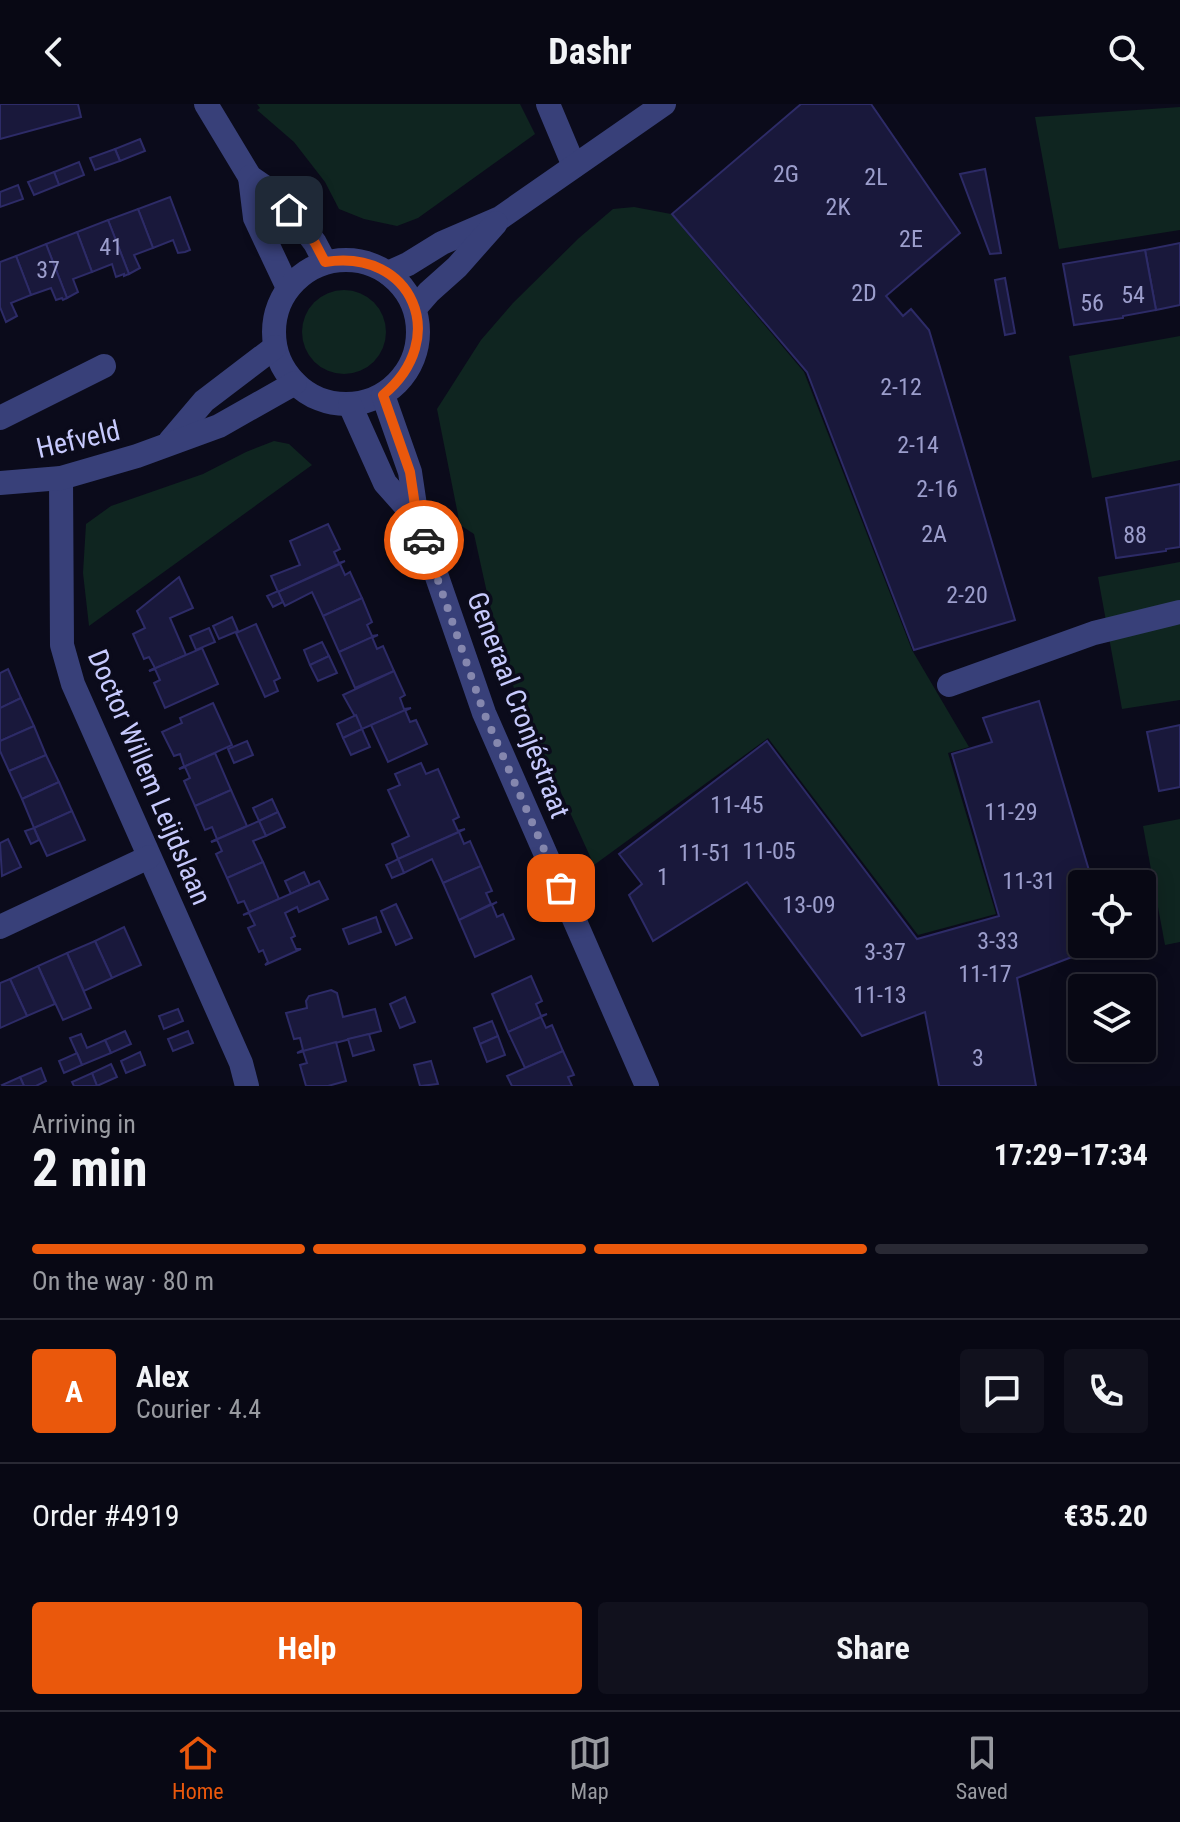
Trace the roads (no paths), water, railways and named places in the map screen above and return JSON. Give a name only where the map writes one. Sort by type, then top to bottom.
[{"type":"street","points":[[206,104],[250,177],[255,218],[288,288]]},
{"type":"street","points":[[548,104],[574,166]]},
{"type":"street","points":[[388,273],[442,243],[500,218],[664,104]]},
{"type":"street","points":[[250,177],[282,199],[315,243],[325,262]]},
{"type":"street","points":[[415,308],[500,218]]},
{"type":"street","points":[[358,260],[388,273],[415,308],[418,328],[410,367],[383,395],[367,402],[350,405],[330,403],[311,396],[295,383],[279,360],[275,347],[275,316],[288,288],[311,268],[325,262],[358,260]]},
{"type":"street","name":"Hefveld","points":[[168,443],[204,401],[275,347]]},
{"type":"street","name":"Hefveld","points":[[0,418],[104,366]]},
{"type":"street","name":"Hefveld","points":[[0,483],[61,478],[137,456],[219,426],[295,383]]},
{"type":"street","name":"Generaal Cronjéstraat","points":[[383,395],[410,472],[417,519],[484,713],[647,1086]]},
{"type":"street","name":"Generaal Cronjéstraat","points":[[350,405],[385,483],[417,519]]},
{"type":"street","name":"Doctor Willem Leijdslaan","points":[[61,478],[62,645],[73,684],[241,1063],[247,1086]]},
{"type":"street","points":[[949,685],[1094,633],[1180,612]]},
{"type":"street","points":[[0,927],[149,857]]}]
